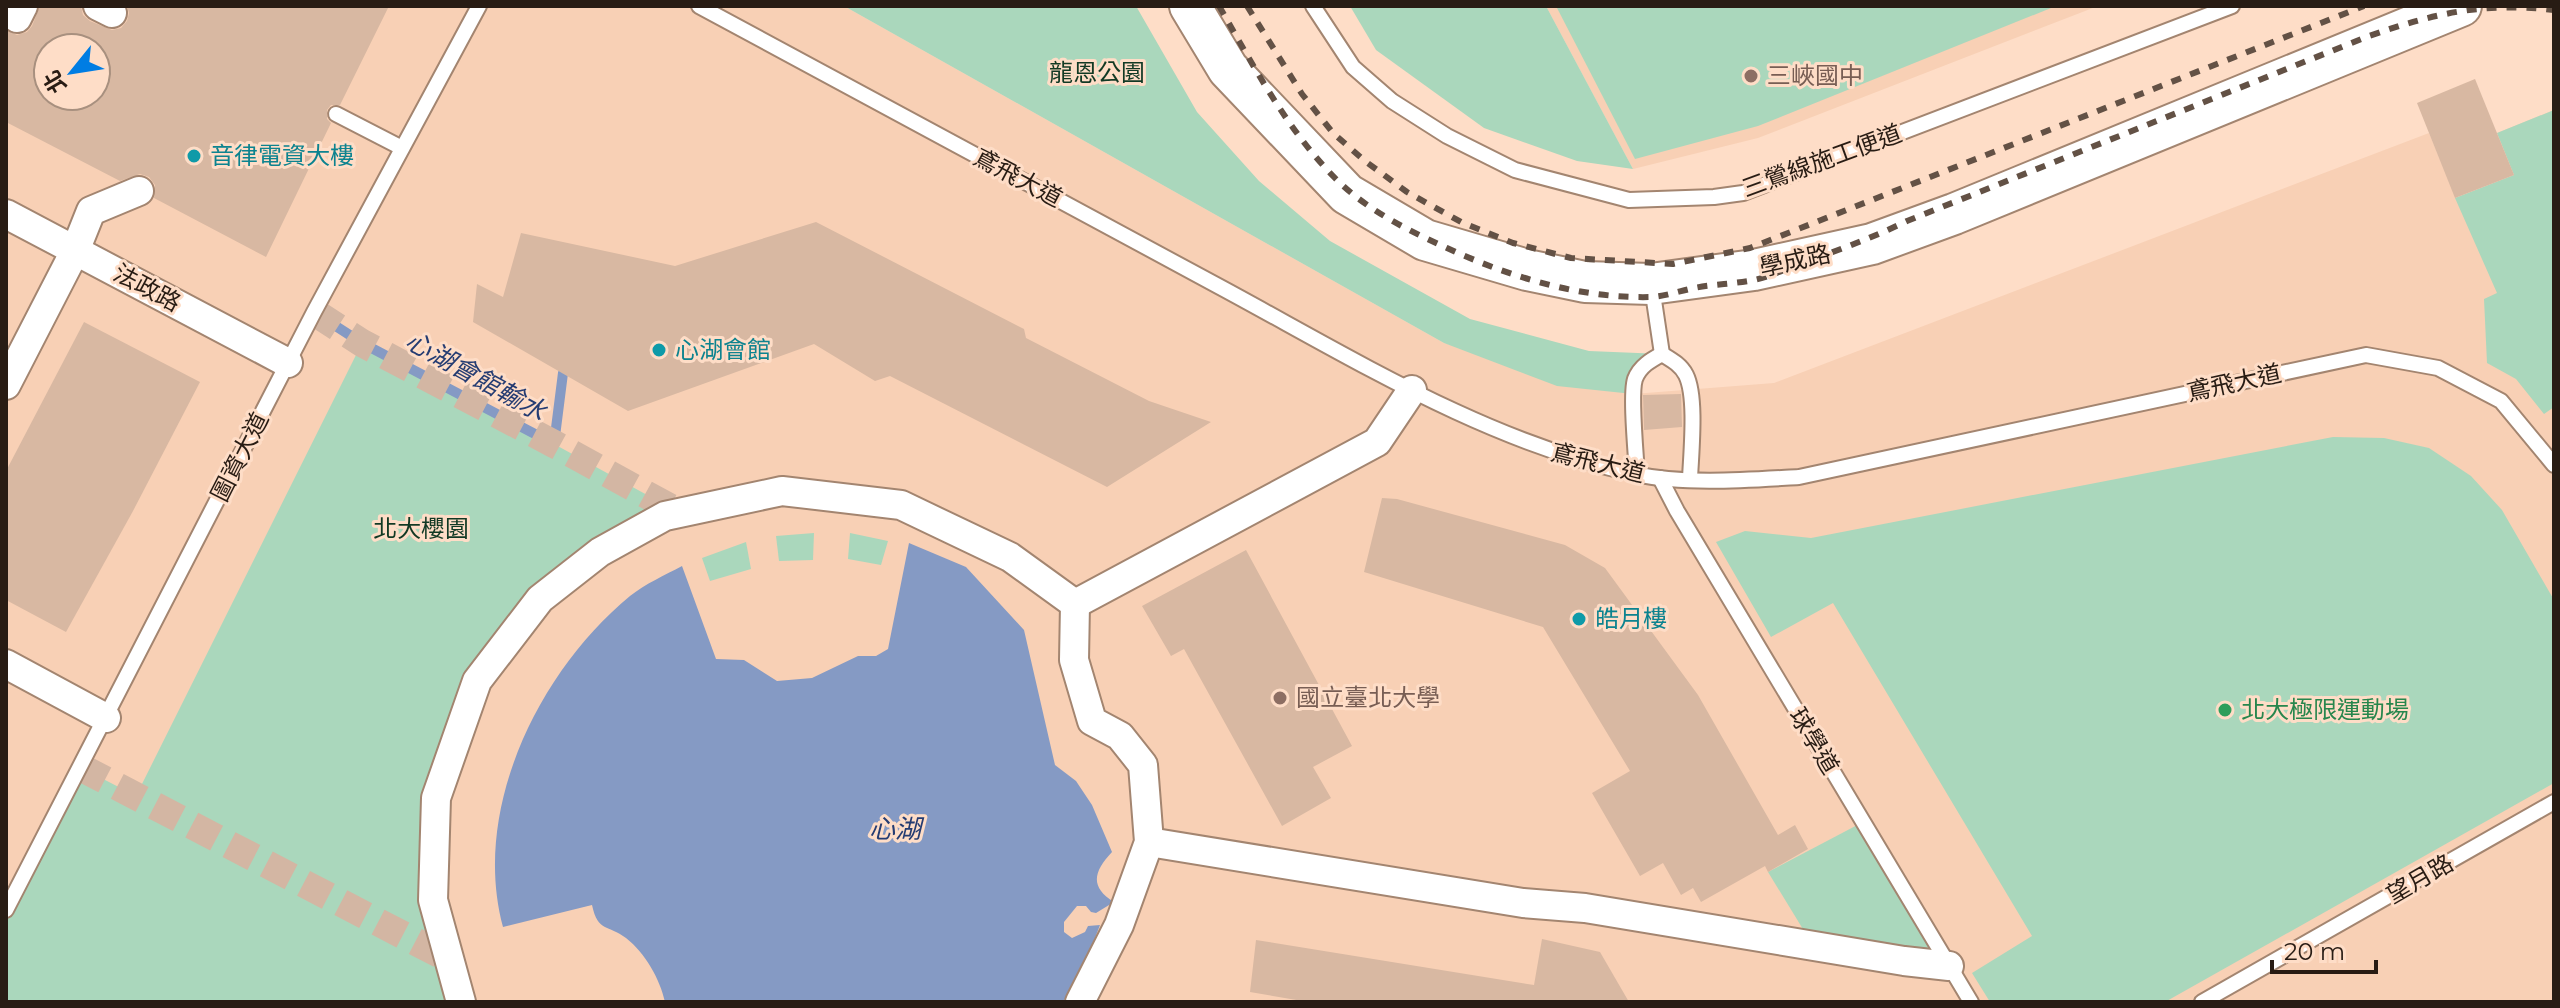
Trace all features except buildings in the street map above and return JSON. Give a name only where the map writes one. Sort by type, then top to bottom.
[{"type":"street","name":"學成路","points":[[1190,6],[1228,69],[1347,194],[1425,240],[1527,270],[1585,282],[1651,284],[1754,270],[1872,244],[1954,214],[2461,6]]},
{"type":"street","points":[[6,385],[75,251],[91,211],[139,191]]},
{"type":"street","name":"法政路","points":[[6,214],[288,363]]},
{"type":"street","points":[[1075,604],[1377,442],[1412,390]]},
{"type":"street","points":[[461,1002],[433,900],[436,798],[477,681],[540,599],[600,552],[665,516],[782,491],[901,505],[1010,557],[1075,604]]},
{"type":"street","points":[[1075,604],[1074,660],[1092,721],[1120,736],[1143,765],[1149,842],[1119,925],[1080,1002]]},
{"type":"street","points":[[6,664],[106,718]]},
{"type":"street","points":[[1149,842],[1535,905],[1585,908],[1949,966]]},
{"type":"lane","name":"圖資大道","points":[[6,910],[288,363],[479,6]]},
{"type":"lane","name":"鳶飛大道","points":[[699,6],[1412,390],[1544,449],[1637,474],[1690,479],[1799,477],[2366,355],[2438,368],[2501,401],[2554,465]]},
{"type":"lane","name":"三鶯線施工便道","points":[[1313,6],[1353,67],[1392,101],[1447,136],[1515,170],[1629,200],[1743,193],[2232,6]]},
{"type":"lane","points":[[336,114],[402,148]]},
{"type":"lane","points":[[1651,284],[1662,354]]},
{"type":"lane","points":[[1637,474],[1635,379],[1646,363],[1662,354]]},
{"type":"lane","points":[[1662,354],[1675,361],[1685,373],[1691,390],[1690,479]]},
{"type":"lane","name":"球學道","points":[[1660,478],[1672,503],[1971,1002]]},
{"type":"lane","name":"望月路","points":[[2202,1002],[2554,802]]},
{"type":"shaded area","name":"國立臺北大學","points":[[6,6],[844,6],[1444,343],[1633,394],[1774,383],[2429,133],[2456,198],[2514,175],[2497,133],[2554,110],[2554,1002],[6,1002]]},
{"type":"shaded area","name":"三峽國中","points":[[1546,6],[2098,6],[1758,138],[1633,169]]},
{"type":"green space","name":"龍恩公園","points":[[844,6],[1136,6],[1197,112],[1259,181],[1330,241],[1470,319],[1589,351],[1662,354],[1646,363],[1633,394],[1557,386],[1444,343]]},
{"type":"green space","points":[[1350,6],[1546,6],[1633,169],[1577,161],[1484,128],[1376,50]]},
{"type":"green space","name":"三峽國中","points":[[1556,6],[2056,6],[1758,126],[1635,159]]},
{"type":"green space","points":[[2554,110],[2554,407],[2544,414],[2516,379],[2487,363],[2484,299],[2497,293],[2455,198],[2514,175],[2497,133]]},
{"type":"green space","name":"北大櫻園","points":[[362,343],[680,513],[600,552],[477,681],[436,798],[433,900],[461,1002],[6,1002],[6,910],[80,767],[136,796]]},
{"type":"green space","name":"北大極限運動場","points":[[2333,437],[2384,438],[2429,448],[2471,476],[2502,510],[2554,600],[2554,783],[2165,1002],[1990,1002],[1972,973],[2032,936],[1833,603],[1771,637],[1716,542],[1745,531],[1811,538]]},
{"type":"green space","points":[[814,533],[813,560],[779,561],[776,536]]},
{"type":"green space","points":[[850,533],[888,541],[881,565],[848,559]]},
{"type":"green space","points":[[746,542],[751,569],[710,581],[702,558]]},
{"type":"green space","points":[[1863,822],[1949,966],[1812,944],[1768,872]]},
{"type":"water","name":"心湖","points":[[909,543],[966,567],[1024,630],[1055,765],[1076,781],[1092,805],[1112,852],[1101,866],[1097,878],[1101,891],[1114,902],[1096,913],[1086,906],[1077,906],[1064,922],[1064,932],[1072,938],[1085,932],[1088,926],[1100,925],[1077,985],[1084,993],[1058,1002],[665,1002],[645,959],[626,938],[597,920],[592,905],[503,927],[496,882],[497,836],[505,790],[520,745],[541,703],[567,663],[597,627],[630,596],[682,566],[716,659],[744,660],[777,681],[812,678],[858,656],[876,656],[888,649]]},
{"type":"waterway","name":"心湖會館輸水","points":[[314,312],[362,343],[554,444],[563,373]]},
{"type":"tunnel","points":[[314,312],[362,343],[680,513]]},
{"type":"tunnel","points":[[80,767],[449,959]]},
{"type":"railway","points":[[1219,6],[1271,95],[1301,138],[1334,177],[1373,209],[1471,259],[1521,277],[1573,290],[1625,297],[1668,295],[1771,275],[2393,28],[2460,11],[2505,7],[2554,10]]},
{"type":"railway","points":[[1247,6],[1302,94],[1333,133],[1407,192],[1461,222],[1513,243],[1571,258],[1673,264],[1750,248],[2364,6]]},
{"type":"place","name":"三峽國中","points":[[1751,76]]},
{"type":"place","name":"音律電資大樓","points":[[194,156]]},
{"type":"place","name":"心湖會館","points":[[659,350]]},
{"type":"place","name":"皓月樓","points":[[1579,619]]},
{"type":"place","name":"國立臺北大學","points":[[1280,698]]},
{"type":"place","name":"北大極限運動場","points":[[2225,710]]}]
